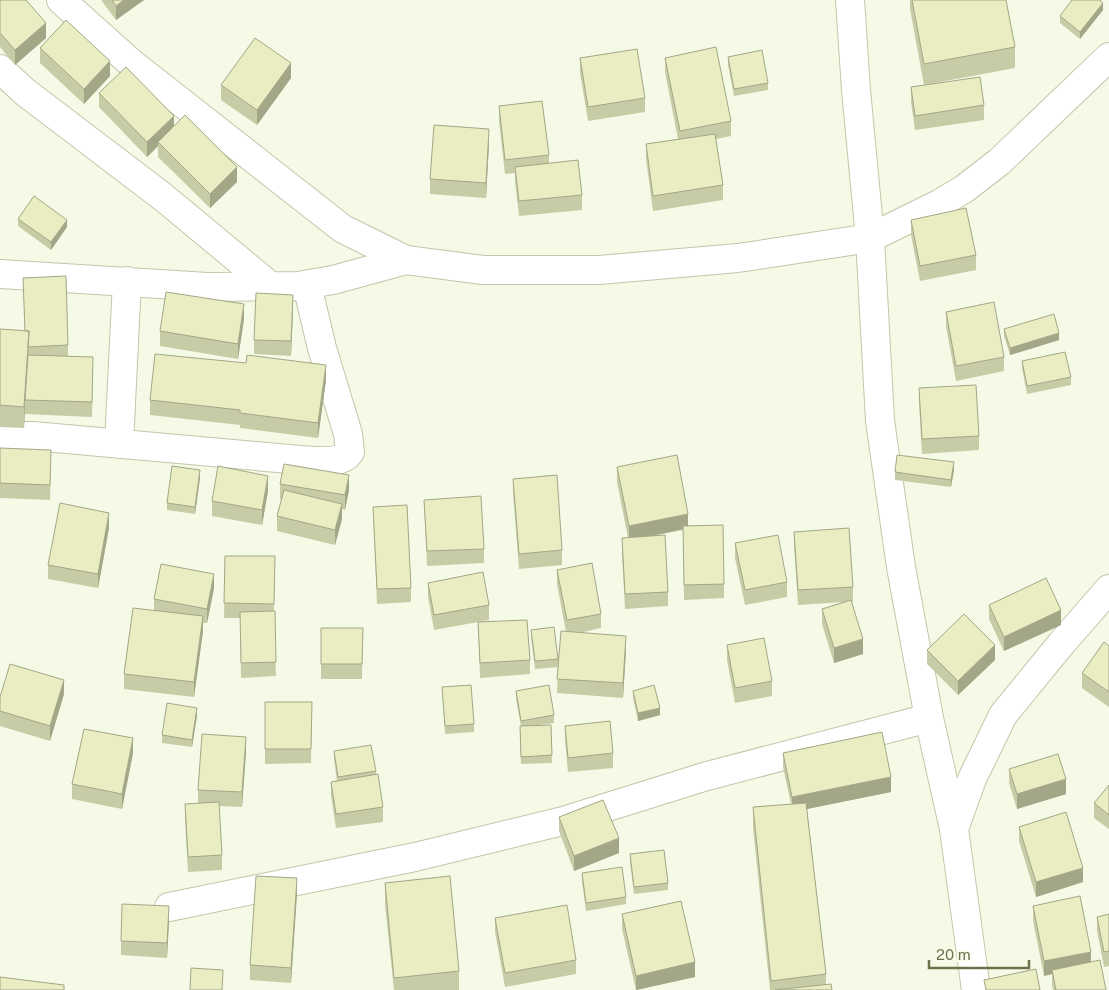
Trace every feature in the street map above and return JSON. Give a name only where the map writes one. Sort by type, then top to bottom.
[{"type":"street","points":[[60,0],[130,62],[332,222],[406,260],[483,270],[599,270],[738,258],[870,238],[939,204],[964,189],[999,162],[1109,57]]},
{"type":"street","points":[[850,0],[856,90],[870,238],[880,421],[901,567],[930,718],[954,829],[976,990]]},
{"type":"street","points":[[0,69],[26,92],[163,197],[269,285]]},
{"type":"street","points":[[0,274],[206,287],[307,285],[406,260]]},
{"type":"street","points":[[119,444],[127,281]]},
{"type":"street","points":[[0,436],[33,436],[300,460],[338,461],[348,456],[350,452],[348,434],[322,348],[307,285]]},
{"type":"street","points":[[954,829],[972,779],[1003,715],[1109,588]]},
{"type":"street","points":[[169,907],[407,859],[563,821],[707,776],[930,718]]},
{"type":"building","points":[[0,0],[26,0],[46,23],[15,50],[0,33]]},
{"type":"building","points":[[112,0],[124,0],[116,6]]},
{"type":"building","points":[[912,0],[1006,0],[1015,47],[924,64]]},
{"type":"building","points":[[1072,0],[1100,0],[1103,3],[1080,32],[1060,16]]},
{"type":"building","points":[[66,20],[110,61],[84,89],[40,48]]},
{"type":"building","points":[[255,38],[291,63],[257,110],[221,85]]},
{"type":"building","points":[[716,47],[731,121],[680,131],[665,58]]},
{"type":"building","points":[[637,49],[645,98],[588,107],[580,58]]},
{"type":"building","points":[[762,50],[768,83],[734,89],[728,57]]},
{"type":"building","points":[[126,67],[174,116],[147,142],[99,93]]},
{"type":"building","points":[[980,77],[984,105],[915,116],[911,87]]},
{"type":"building","points":[[542,101],[549,155],[505,160],[499,106]]},
{"type":"building","points":[[185,115],[237,167],[210,194],[158,142]]},
{"type":"building","points":[[434,125],[489,129],[486,183],[430,179]]},
{"type":"building","points":[[715,134],[723,185],[653,196],[646,144]]},
{"type":"building","points":[[578,160],[582,195],[519,201],[515,167]]},
{"type":"building","points":[[34,196],[67,220],[51,242],[18,219]]},
{"type":"building","points":[[966,208],[976,255],[920,266],[911,220]]},
{"type":"building","points":[[66,276],[68,345],[28,347],[29,331],[25,331],[23,278]]},
{"type":"building","points":[[166,292],[244,304],[238,344],[160,331]]},
{"type":"building","points":[[256,293],[293,295],[291,341],[254,340]]},
{"type":"building","points":[[994,302],[1004,357],[956,366],[946,312]]},
{"type":"building","points":[[1054,314],[1059,333],[1010,348],[1004,329]]},
{"type":"building","points":[[0,329],[29,331],[24,407],[0,405]]},
{"type":"building","points":[[1065,352],[1071,377],[1027,386],[1022,361]]},
{"type":"building","points":[[155,354],[246,363],[247,355],[326,365],[318,423],[240,413],[240,410],[150,400]]},
{"type":"building","points":[[28,355],[93,357],[92,402],[25,400]]},
{"type":"building","points":[[976,385],[979,436],[922,439],[919,388]]},
{"type":"building","points":[[0,448],[51,450],[50,485],[0,483]]},
{"type":"building","points":[[677,455],[688,514],[629,526],[617,467]]},
{"type":"building","points":[[897,455],[954,462],[951,480],[895,472]]},
{"type":"building","points":[[284,464],[349,475],[345,495],[280,484]]},
{"type":"building","points":[[172,466],[200,470],[195,507],[167,503]]},
{"type":"building","points":[[218,466],[268,476],[262,510],[212,501]]},
{"type":"building","points":[[557,475],[562,550],[519,554],[513,479]]},
{"type":"building","points":[[284,490],[342,504],[335,530],[277,516]]},
{"type":"building","points":[[481,496],[484,549],[427,551],[424,500]]},
{"type":"building","points":[[60,503],[109,513],[98,574],[48,565]]},
{"type":"building","points":[[407,505],[411,588],[377,589],[373,507]]},
{"type":"building","points":[[723,525],[724,584],[684,585],[683,526]]},
{"type":"building","points":[[849,528],[853,587],[798,590],[794,532]]},
{"type":"building","points":[[665,535],[668,592],[625,594],[622,538]]},
{"type":"building","points":[[778,535],[787,582],[745,590],[735,543]]},
{"type":"building","points":[[225,556],[275,556],[274,604],[224,603]]},
{"type":"building","points":[[592,563],[601,614],[567,620],[557,570]]},
{"type":"building","points":[[161,564],[214,574],[207,609],[154,599]]},
{"type":"building","points":[[483,572],[489,605],[434,615],[428,583]]},
{"type":"building","points":[[1046,578],[1061,610],[1004,637],[989,605]]},
{"type":"building","points":[[851,600],[863,639],[834,648],[822,609]]},
{"type":"building","points":[[133,608],[203,616],[194,682],[124,674]]},
{"type":"building","points":[[275,611],[276,662],[241,663],[240,612]]},
{"type":"building","points":[[964,614],[995,645],[958,681],[927,650]]},
{"type":"building","points":[[527,620],[530,660],[480,663],[478,622]]},
{"type":"building","points":[[554,627],[558,659],[535,661],[531,630]]},
{"type":"building","points":[[321,628],[363,628],[362,664],[321,664]]},
{"type":"building","points":[[561,631],[626,636],[623,683],[557,679]]},
{"type":"building","points":[[764,638],[772,681],[735,688],[727,645]]},
{"type":"building","points":[[1104,642],[1109,646],[1109,692],[1082,673]]},
{"type":"building","points":[[10,664],[64,680],[50,726],[0,711],[0,697]]},
{"type":"building","points":[[471,685],[474,724],[445,726],[442,687]]},
{"type":"building","points":[[549,685],[554,715],[521,721],[516,691]]},
{"type":"building","points":[[654,685],[660,708],[638,713],[633,691]]},
{"type":"building","points":[[265,702],[312,702],[311,749],[265,749]]},
{"type":"building","points":[[167,703],[197,708],[192,740],[162,735]]},
{"type":"building","points":[[610,721],[613,753],[568,758],[565,726]]},
{"type":"building","points":[[551,725],[552,755],[521,757],[520,726]]},
{"type":"building","points":[[84,729],[133,738],[122,794],[72,784]]},
{"type":"building","points":[[882,732],[891,777],[792,797],[783,753]]},
{"type":"building","points":[[202,734],[246,737],[242,792],[198,790]]},
{"type":"building","points":[[371,745],[376,771],[338,777],[334,751]]},
{"type":"building","points":[[1058,754],[1066,779],[1017,794],[1009,769]]},
{"type":"building","points":[[378,774],[383,807],[336,814],[331,782]]},
{"type":"building","points":[[1109,785],[1109,815],[1094,803]]},
{"type":"building","points":[[603,800],[619,838],[574,856],[559,817]]},
{"type":"building","points":[[219,802],[222,855],[188,857],[185,804]]},
{"type":"building","points":[[806,803],[826,974],[771,981],[753,807]]},
{"type":"building","points":[[1066,812],[1083,868],[1036,882],[1019,827]]},
{"type":"building","points":[[664,850],[668,883],[634,887],[630,854]]},
{"type":"building","points":[[622,867],[626,897],[586,903],[582,873]]},
{"type":"building","points":[[256,876],[297,878],[291,968],[250,965]]},
{"type":"building","points":[[450,876],[459,971],[394,978],[385,883]]},
{"type":"building","points":[[1080,896],[1091,952],[1044,961],[1033,906]]},
{"type":"building","points":[[681,901],[695,962],[636,976],[622,914]]},
{"type":"building","points":[[122,904],[169,906],[167,943],[121,941]]},
{"type":"building","points":[[567,905],[576,960],[505,973],[495,918]]},
{"type":"building","points":[[1109,914],[1109,951],[1104,952],[1097,917]]},
{"type":"building","points":[[1100,960],[1106,990],[1056,990],[1052,970]]},
{"type":"building","points":[[191,968],[223,970],[222,990],[190,990]]},
{"type":"building","points":[[1036,969],[1040,990],[986,990],[984,980]]},
{"type":"building","points":[[0,977],[64,985],[64,990],[0,990]]},
{"type":"building","points":[[831,984],[832,990],[775,990]]}]
